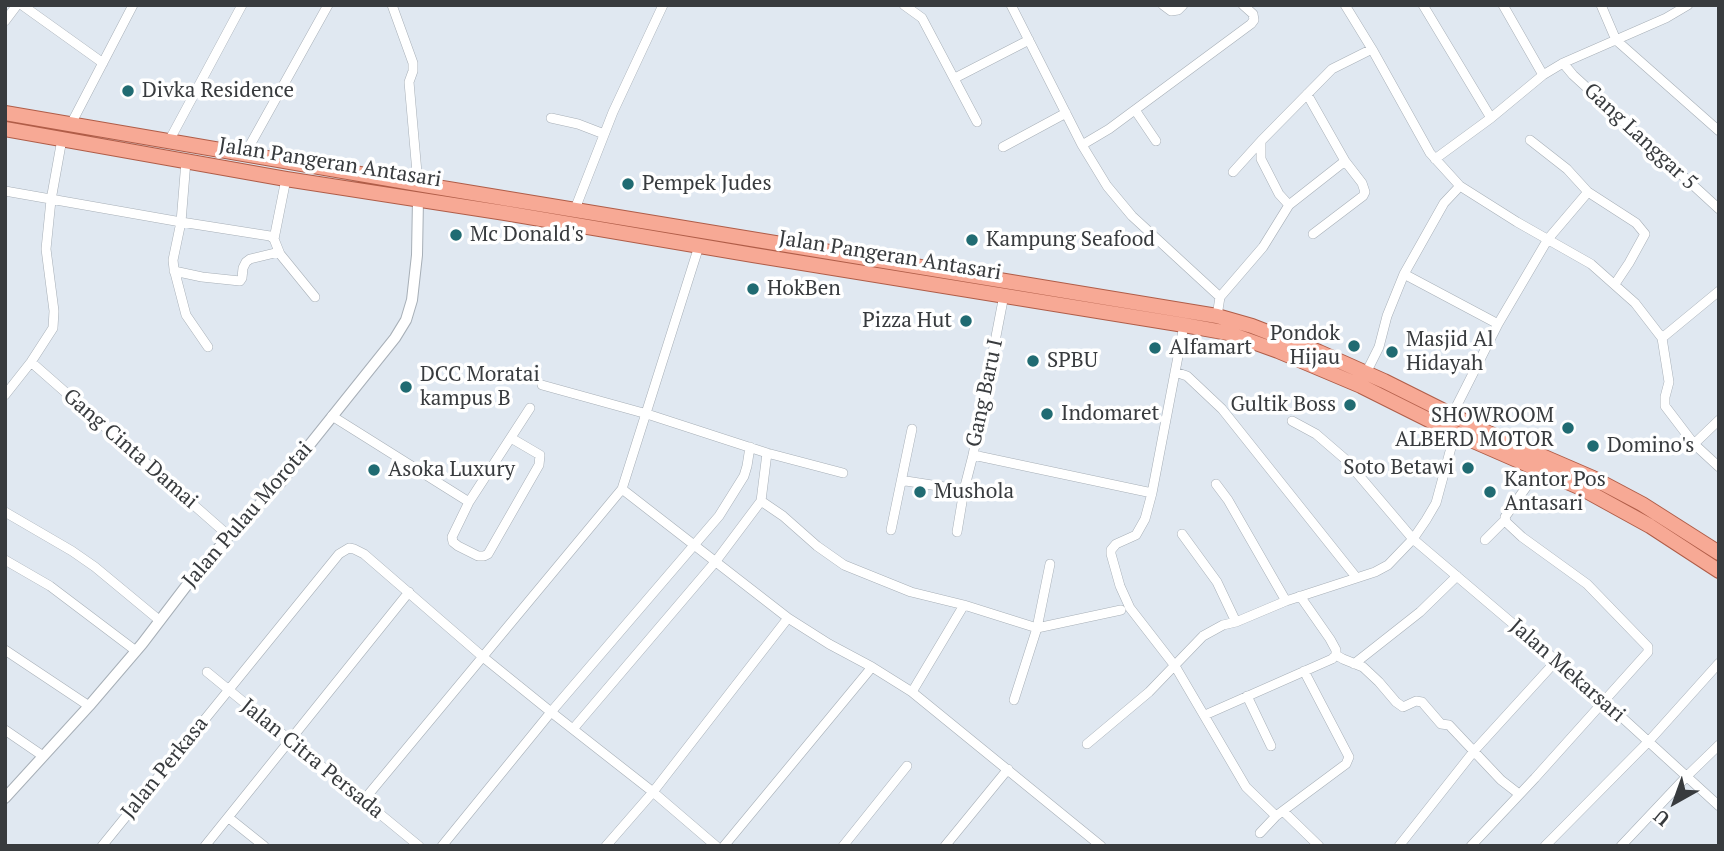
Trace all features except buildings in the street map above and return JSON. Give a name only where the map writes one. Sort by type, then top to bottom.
[{"type":"main road","name":"Jalan Pangeran Antasari","points":[[5,113],[1217,316],[1285,338],[1366,373],[1616,490],[1718,550]]},
{"type":"main road","name":"Jalan Pangeran Antasari","points":[[5,130],[286,179],[1228,333],[1361,386],[1455,433],[1581,488],[1650,526],[1719,571]]},
{"type":"main road","points":[[867,273],[873,271],[875,266],[870,257]]},
{"type":"main road","points":[[891,278],[886,267],[894,261]]},
{"type":"street","points":[[5,21],[19,5],[103,63]]},
{"type":"street","points":[[71,124],[133,5]]},
{"type":"street","points":[[169,141],[242,5]]},
{"type":"street","points":[[245,154],[328,5]]},
{"type":"street","points":[[392,5],[413,63],[409,82],[418,184]]},
{"type":"street","points":[[575,209],[604,134],[663,5]]},
{"type":"street","points":[[904,5],[922,18],[977,122]]},
{"type":"street","points":[[1012,5],[1082,145],[1107,186],[1132,216],[1220,297]]},
{"type":"street","points":[[1163,5],[1171,11],[1178,10],[1183,5]]},
{"type":"street","points":[[1082,145],[1110,129],[1251,24],[1254,20],[1253,14],[1243,5]]},
{"type":"street","points":[[1345,5],[1435,159],[1460,186],[1591,264],[1635,303],[1662,338],[1669,383],[1665,406],[1694,444],[1719,467]]},
{"type":"street","points":[[1423,5],[1491,118]]},
{"type":"street","points":[[1503,5],[1544,75]]},
{"type":"street","points":[[1435,159],[1563,63],[1666,18],[1688,5]]},
{"type":"street","points":[[1605,7],[1616,40],[1719,131]]},
{"type":"street","points":[[955,78],[1029,40]]},
{"type":"street","points":[[1233,172],[1332,69],[1371,49]]},
{"type":"street","name":"Gang Langgar 5","points":[[1563,63],[1719,209]]},
{"type":"street","points":[[1307,94],[1365,192],[1313,234]]},
{"type":"street","points":[[1135,110],[1156,141]]},
{"type":"street","points":[[1003,147],[1066,113]]},
{"type":"street","points":[[551,118],[604,134]]},
{"type":"street","points":[[5,395],[31,362],[55,321],[46,250],[51,200],[62,139]]},
{"type":"street","points":[[1530,140],[1567,169],[1588,192],[1636,223],[1645,234],[1615,284]]},
{"type":"street","points":[[1261,141],[1261,159],[1279,194],[1289,205]]},
{"type":"street","points":[[186,161],[181,222],[173,260],[174,271],[186,316],[208,347]]},
{"type":"street","points":[[1217,316],[1220,297],[1263,247],[1289,205],[1345,161]]},
{"type":"street","points":[[286,179],[275,239],[279,252],[315,297]]},
{"type":"street","points":[[1366,373],[1379,347],[1387,316],[1404,274],[1444,203],[1460,186]]},
{"type":"street","points":[[5,191],[275,239]]},
{"type":"street","points":[[1452,415],[1498,324],[1548,239],[1588,192]]},
{"type":"street","name":"Jalan Pulau Morotai","points":[[5,799],[136,651],[229,536],[283,480],[394,338],[406,320],[412,300],[417,255],[418,199]]},
{"type":"street","points":[[363,801],[622,489],[686,288],[696,246]]},
{"type":"street","points":[[174,271],[240,281],[243,268],[250,259],[279,252]]},
{"type":"street","points":[[1404,274],[1498,324]]},
{"type":"street","points":[[1662,338],[1719,291]]},
{"type":"street","name":"Gang Baru I","points":[[957,532],[1004,295]]},
{"type":"street","points":[[1184,325],[1152,493],[1140,530],[1136,535],[1116,544],[1111,554],[1120,586],[1130,608],[1175,666],[1246,787],[1319,846]]},
{"type":"street","name":"Gang Cinta Damai","points":[[31,362],[229,536]]},
{"type":"street","points":[[1175,372],[1186,376],[1222,409],[1356,577]]},
{"type":"street","points":[[542,385],[647,414],[767,453],[843,473]]},
{"type":"street","points":[[511,438],[536,452],[541,459],[488,554],[478,556],[458,546],[452,537],[469,502],[530,408]]},
{"type":"street","points":[[332,416],[469,502]]},
{"type":"street","points":[[1694,444],[1719,420]]},
{"type":"street","name":"Jalan Mekarsari","points":[[1292,421],[1316,435],[1345,459],[1413,539],[1604,701],[1719,806]]},
{"type":"street","points":[[891,530],[912,429]]},
{"type":"street","points":[[1087,744],[1149,692],[1203,636],[1223,625],[1375,572],[1388,565],[1413,539],[1436,503],[1455,433]]},
{"type":"street","points":[[442,846],[719,516],[744,476],[750,447]]},
{"type":"street","points":[[571,727],[716,561],[761,500],[767,453]]},
{"type":"street","points":[[973,455],[1152,493]]},
{"type":"street","points":[[1485,540],[1505,520],[1539,469]]},
{"type":"street","points":[[901,482],[964,490]]},
{"type":"street","points":[[1216,484],[1286,601]]},
{"type":"street","points":[[622,489],[788,618],[912,692],[1101,846]]},
{"type":"street","points":[[761,500],[844,565],[911,592],[1037,628],[1121,610]]},
{"type":"street","points":[[5,512],[96,567],[159,620]]},
{"type":"street","points":[[1471,846],[1647,654],[1648,647],[1587,584],[1522,537],[1505,520]]},
{"type":"street","points":[[1182,534],[1217,582],[1236,622]]},
{"type":"street","name":"Jalan Perkasa","points":[[108,844],[339,554],[354,549],[364,554],[409,592]]},
{"type":"street","points":[[5,560],[50,586],[136,651]]},
{"type":"street","points":[[1014,700],[1037,628],[1050,564]]},
{"type":"street","points":[[1354,664],[1420,612],[1457,576]]},
{"type":"street","points":[[205,846],[409,592],[483,656],[716,846]]},
{"type":"street","points":[[1300,596],[1331,639],[1336,655]]},
{"type":"street","points":[[912,692],[964,605]]},
{"type":"street","points":[[606,846],[653,792],[788,618]]},
{"type":"street","points":[[5,650],[89,706]]},
{"type":"street","points":[[1205,715],[1336,655]]},
{"type":"street","points":[[1336,655],[1363,667],[1403,706],[1416,701],[1422,702],[1441,724],[1448,725],[1501,780],[1519,794]]},
{"type":"street","points":[[1399,846],[1474,751],[1556,661]]},
{"type":"street","points":[[1545,846],[1648,741],[1719,663]]},
{"type":"street","points":[[724,846],[872,667]]},
{"type":"street","points":[[1259,833],[1346,764],[1349,757],[1304,671]]},
{"type":"street","name":"Jalan Citra Persada","points":[[207,672],[419,846]]},
{"type":"street","points":[[1247,696],[1271,746]]},
{"type":"street","points":[[5,730],[43,756]]},
{"type":"street","points":[[1621,846],[1719,745]]},
{"type":"street","points":[[843,846],[907,766]]},
{"type":"street","points":[[945,846],[1008,769]]},
{"type":"street","points":[[229,818],[264,846]]},
{"type":"street","points":[[1083,846],[1090,836]]},
{"type":"place","name":"Divka Residence","points":[[128,91]]},
{"type":"place","name":"Pempek Judes","points":[[628,184]]},
{"type":"place","name":"Mc Donald's","points":[[456,235]]},
{"type":"place","name":"Kampung Seafood","points":[[972,240]]},
{"type":"place","name":"HokBen","points":[[753,289]]},
{"type":"place","name":"Pizza Hut","points":[[966,321]]},
{"type":"place","name":"Pondok Hijau","points":[[1354,346]]},
{"type":"place","name":"Alfamart","points":[[1155,348]]},
{"type":"place","name":"Masjid Al Hidayah","points":[[1392,352]]},
{"type":"place","name":"SPBU","points":[[1033,361]]},
{"type":"place","name":"DCC Moratai kampus B","points":[[406,387]]},
{"type":"place","name":"Gultik Boss","points":[[1350,405]]},
{"type":"place","name":"Indomaret","points":[[1047,414]]},
{"type":"place","name":"SHOWROOM ALBERD MOTOR","points":[[1568,428]]},
{"type":"place","name":"Domino's","points":[[1593,446]]},
{"type":"place","name":"Soto Betawi","points":[[1468,468]]},
{"type":"place","name":"Asoka Luxury","points":[[374,470]]},
{"type":"place","name":"Mushola","points":[[920,492]]},
{"type":"place","name":"Kantor Pos Antasari","points":[[1490,492]]}]
